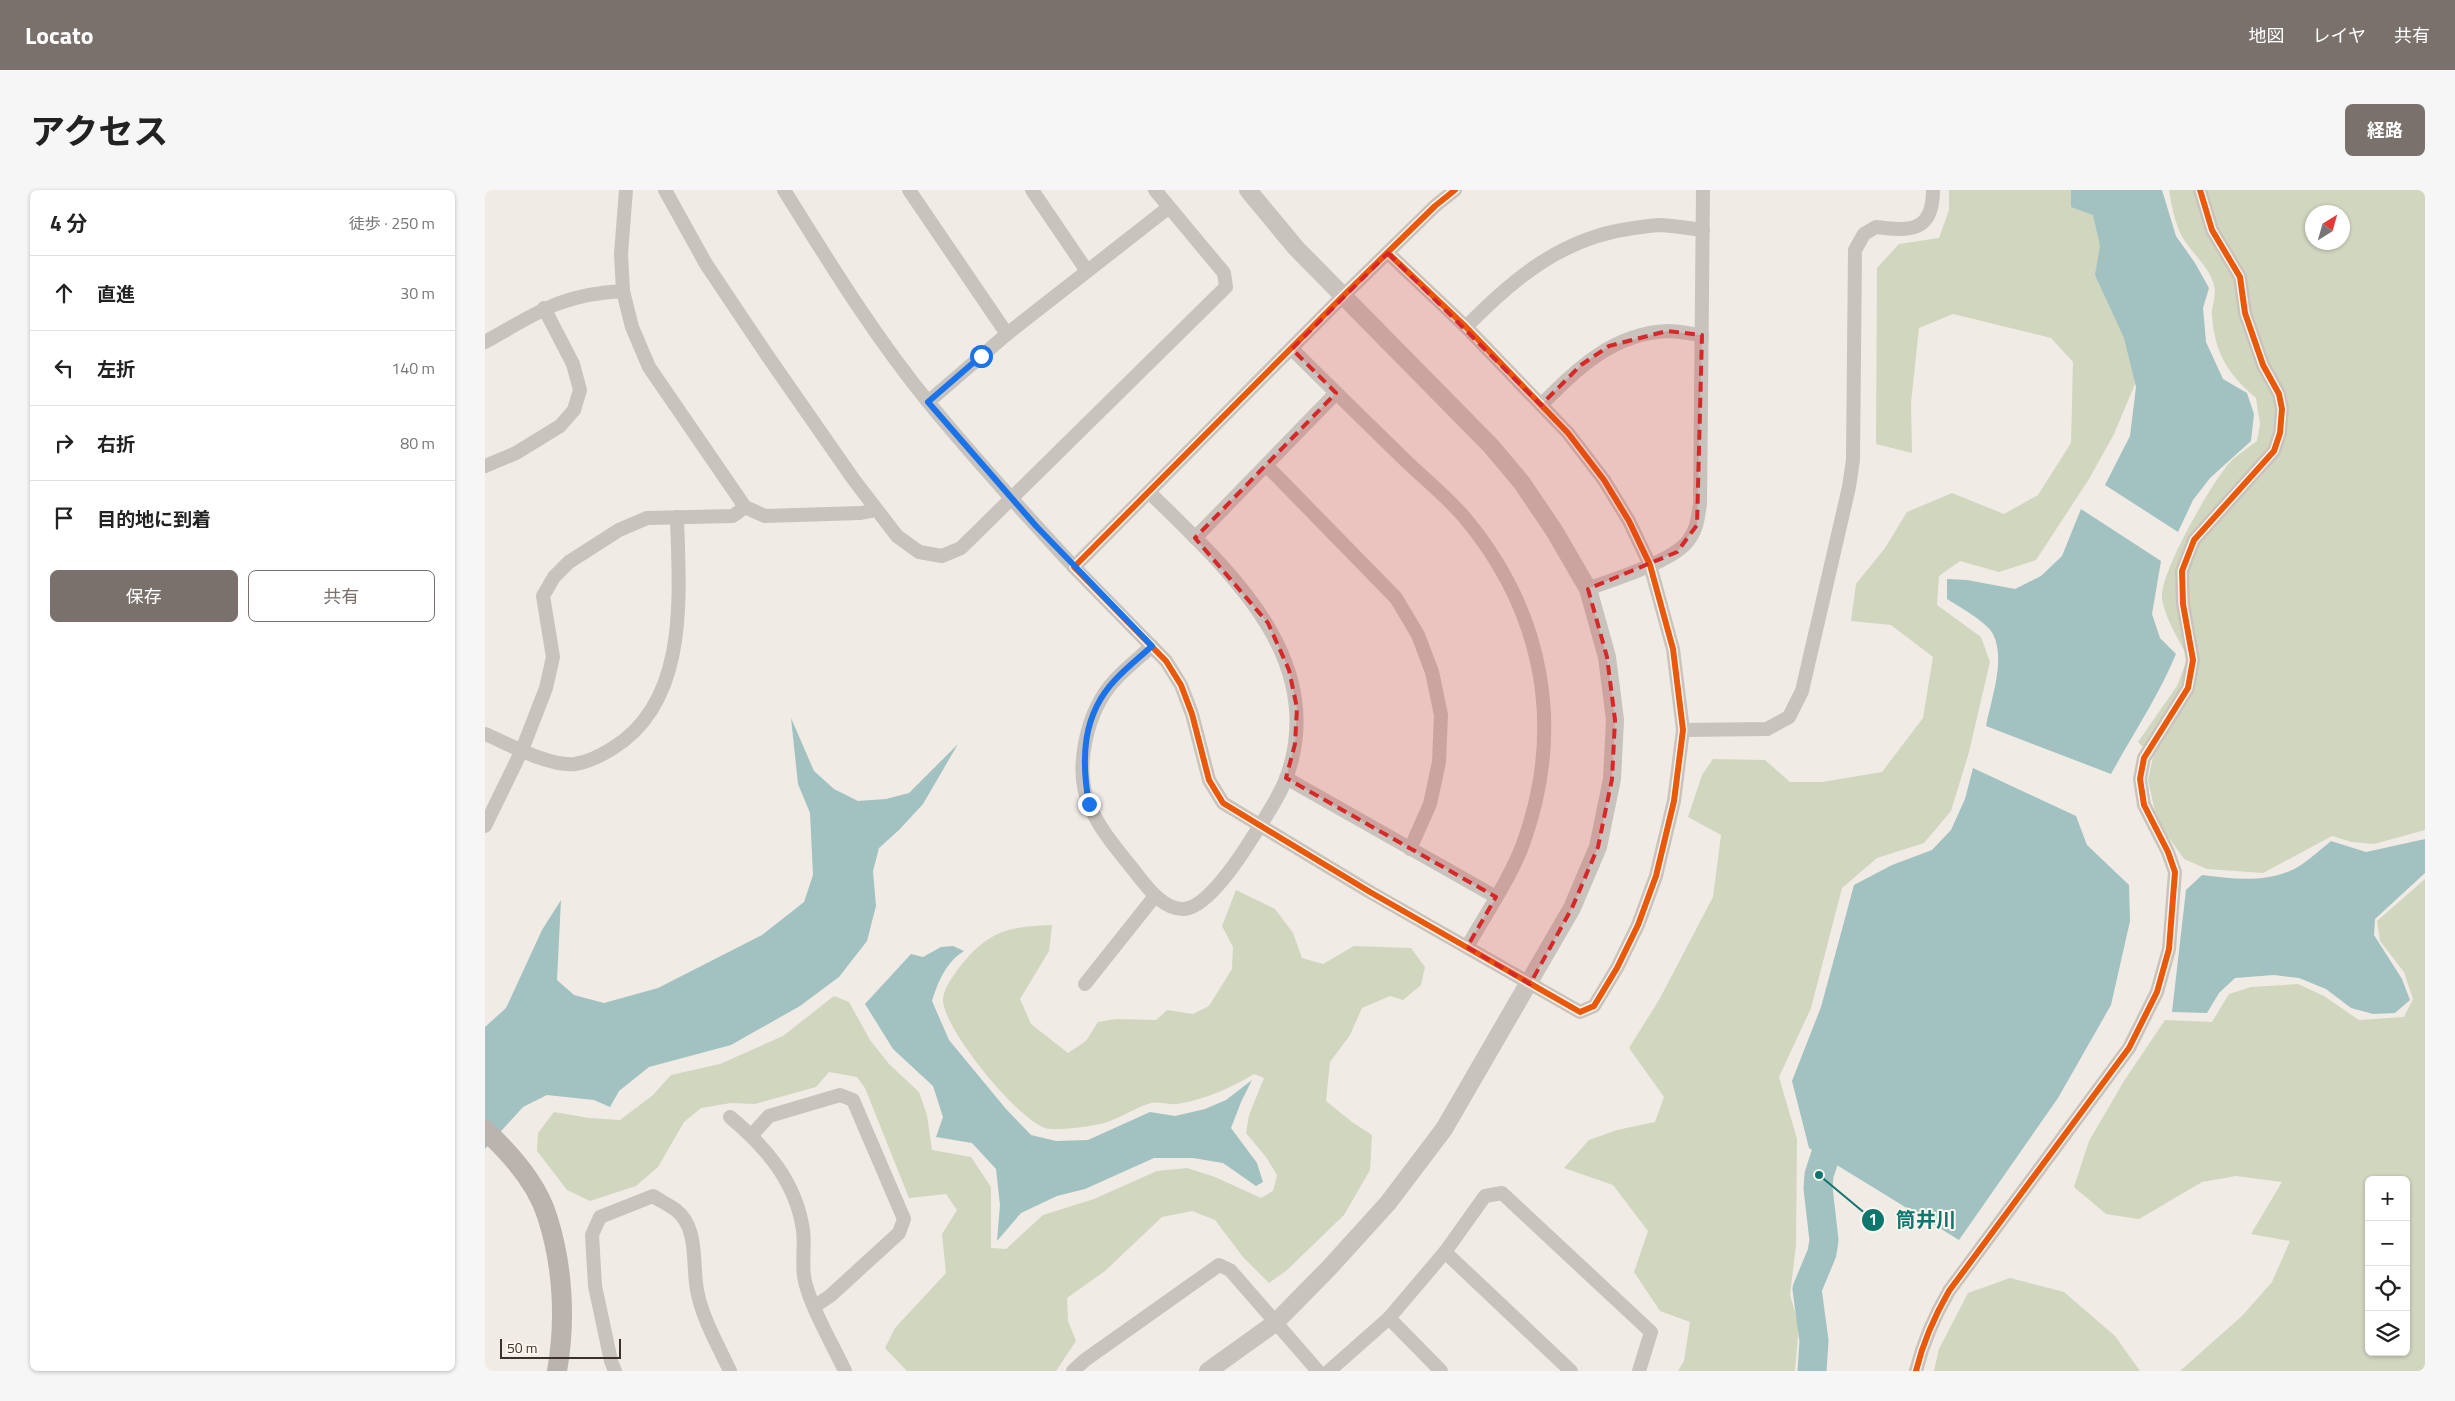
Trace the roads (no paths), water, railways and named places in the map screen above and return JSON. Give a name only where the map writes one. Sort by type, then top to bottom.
[{"type":"main road","points":[[485,1130],[503,1147],[530,1183],[547,1215],[560,1277],[561,1346],[557,1371]]},
{"type":"street","points":[[626,190],[621,254],[623,291],[631,327],[649,366],[745,507],[765,516],[861,513],[876,510]]},
{"type":"street","points":[[665,190],[707,264],[769,358],[876,510],[897,536],[919,552],[942,556],[961,548],[1226,287],[1223,273],[1155,190]]},
{"type":"street","points":[[784,190],[875,330],[928,402],[1011,499],[1166,661],[1181,684],[1192,714],[1209,780],[1223,803],[1259,826],[1579,1012],[1594,1006],[1638,925],[1657,876],[1674,801],[1683,730],[1673,649],[1650,565],[1629,521],[1604,480],[1568,433],[1466,327],[1388,253]]},
{"type":"street","points":[[909,190],[1007,334]]},
{"type":"street","points":[[1032,190],[1087,271]]},
{"type":"street","points":[[1208,1371],[1275,1323],[1329,1268],[1388,1203],[1438,1137],[1530,984],[1572,908],[1597,847],[1612,779],[1615,720],[1607,657],[1588,589],[1555,532],[1522,483],[1491,446],[1342,297],[1296,248],[1248,190]]},
{"type":"street","points":[[1074,567],[1342,297],[1435,206],[1455,190]]},
{"type":"street","points":[[1588,589],[1650,565],[1677,552],[1688,541],[1697,526],[1701,504],[1703,190]]},
{"type":"street","points":[[1683,730],[1767,729],[1789,717],[1802,691],[1849,487],[1853,460],[1855,250],[1864,234],[1875,227],[1903,230],[1918,227],[1930,213],[1933,202],[1933,190]]},
{"type":"street","points":[[1916,1371],[1922,1347],[1934,1316],[1949,1291],[2129,1048],[2157,992],[2169,950],[2175,872],[2168,852],[2145,805],[2140,779],[2144,758],[2188,688],[2193,660],[2183,604],[2182,571],[2193,540],[2274,451],[2280,433],[2282,409],[2279,394],[2263,365],[2245,313],[2240,277],[2212,230],[2200,190]]},
{"type":"street","points":[[928,402],[1007,334],[1168,208]]},
{"type":"street","points":[[1466,327],[1502,290],[1544,260],[1582,240],[1619,230],[1659,225],[1703,230]]},
{"type":"street","points":[[485,342],[544,308],[595,292],[623,291]]},
{"type":"street","points":[[485,466],[515,453],[560,426],[574,410],[580,390],[573,364],[544,308]]},
{"type":"street","points":[[1541,406],[1581,366],[1609,346],[1636,337],[1667,332],[1702,335]]},
{"type":"street","points":[[1292,349],[1464,518],[1496,561],[1523,614],[1540,667],[1545,727],[1540,785],[1523,845],[1467,947]]},
{"type":"street","points":[[1195,538],[1336,393]]},
{"type":"street","points":[[1266,465],[1396,598],[1418,635],[1432,672],[1441,715],[1439,762],[1430,804],[1410,849]]},
{"type":"street","points":[[1149,493],[1195,538],[1245,592],[1268,623],[1289,670],[1297,708],[1295,744],[1286,778],[1259,826],[1234,867],[1197,906],[1183,909],[1168,905],[1155,896],[1104,834],[1089,804],[1083,772],[1085,738],[1097,707],[1114,682],[1152,646]]},
{"type":"street","points":[[485,826],[523,750],[546,688],[553,657],[543,596],[554,578],[569,562],[619,530],[647,518],[733,516],[745,507]]},
{"type":"street","points":[[485,734],[551,761],[574,764],[598,757],[626,740],[649,713],[663,685],[673,653],[679,608],[677,517]]},
{"type":"street","points":[[1286,778],[1496,897]]},
{"type":"street","points":[[1085,984],[1155,896]]},
{"type":"street","points":[[752,1135],[769,1116],[841,1095],[853,1100],[904,1219],[899,1233],[830,1296],[815,1306]]},
{"type":"street","points":[[730,1117],[752,1135],[778,1164],[795,1196],[803,1230],[804,1277],[815,1306],[845,1371]]},
{"type":"street","points":[[1329,1371],[1389,1318],[1445,1252],[1485,1196],[1502,1193],[1651,1332],[1639,1371]]},
{"type":"street","points":[[615,1371],[611,1361],[595,1286],[592,1235],[600,1217],[653,1196],[677,1211],[688,1226],[694,1255],[697,1290],[707,1321],[730,1371]]},
{"type":"street","points":[[1445,1252],[1571,1371]]},
{"type":"street","points":[[1073,1371],[1085,1360],[1219,1265],[1230,1270],[1318,1371]]},
{"type":"street","points":[[1389,1318],[1441,1371]]},
{"type":"water","points":[[2071,190],[2162,190],[2176,236],[2195,263],[2209,288],[2203,308],[2206,342],[2223,379],[2247,393],[2254,414],[2251,441],[2210,478],[2193,500],[2178,532],[2105,485],[2130,436],[2136,387],[2124,338],[2095,275],[2100,246],[2093,215],[2071,207]]},
{"type":"water","points":[[2081,509],[2161,561],[2152,614],[2160,638],[2176,654],[2154,699],[2111,774],[1986,726],[1998,667],[1997,644],[1990,629],[1985,624],[1947,599],[1947,579],[1967,580],[2015,589],[2041,576],[2062,556]]},
{"type":"water","points":[[791,718],[814,771],[834,789],[858,801],[886,799],[909,793],[958,744],[923,804],[879,848],[873,871],[876,906],[867,941],[839,977],[800,1006],[731,1045],[649,1067],[619,1091],[610,1107],[594,1100],[547,1095],[523,1107],[485,1149],[485,1027],[506,1008],[542,930],[561,900],[557,980],[574,995],[604,1003],[658,988],[762,935],[804,902],[813,875],[810,813],[798,784]]},
{"type":"water","points":[[1973,768],[2076,816],[2087,845],[2129,885],[2130,921],[2111,1005],[2058,1098],[1959,1240],[1809,1148],[1792,1081],[1821,1007],[1854,885],[1892,865],[1932,850],[1951,830],[1965,799]]},
{"type":"water","points":[[2425,839],[2425,873],[2375,919],[2374,935],[2402,979],[2410,1000],[2395,1013],[2373,1014],[2351,1008],[2326,989],[2299,978],[2274,975],[2235,978],[2219,993],[2207,1013],[2172,1012],[2186,890],[2202,875],[2252,879],[2278,875],[2301,865],[2331,841],[2366,852]]},
{"type":"water","points":[[953,946],[964,951],[948,967],[940,980],[932,1001],[949,1040],[1006,1109],[1031,1135],[1056,1141],[1088,1140],[1150,1112],[1175,1116],[1205,1109],[1226,1100],[1252,1080],[1231,1128],[1257,1163],[1263,1182],[1256,1186],[1223,1163],[1193,1158],[1154,1158],[1085,1189],[1057,1196],[1021,1213],[997,1241],[1000,1205],[996,1169],[972,1143],[936,1137],[943,1117],[933,1086],[893,1049],[865,1004],[911,954],[923,957],[941,947]]},
{"type":"waterway","points":[[1812,1371],[1814,1341],[1807,1289],[1822,1253],[1824,1240],[1818,1188],[1819,1175],[1829,1144],[1847,1127]]},
{"type":"place","name":"筒井川","points":[[1819,1175]]}]
